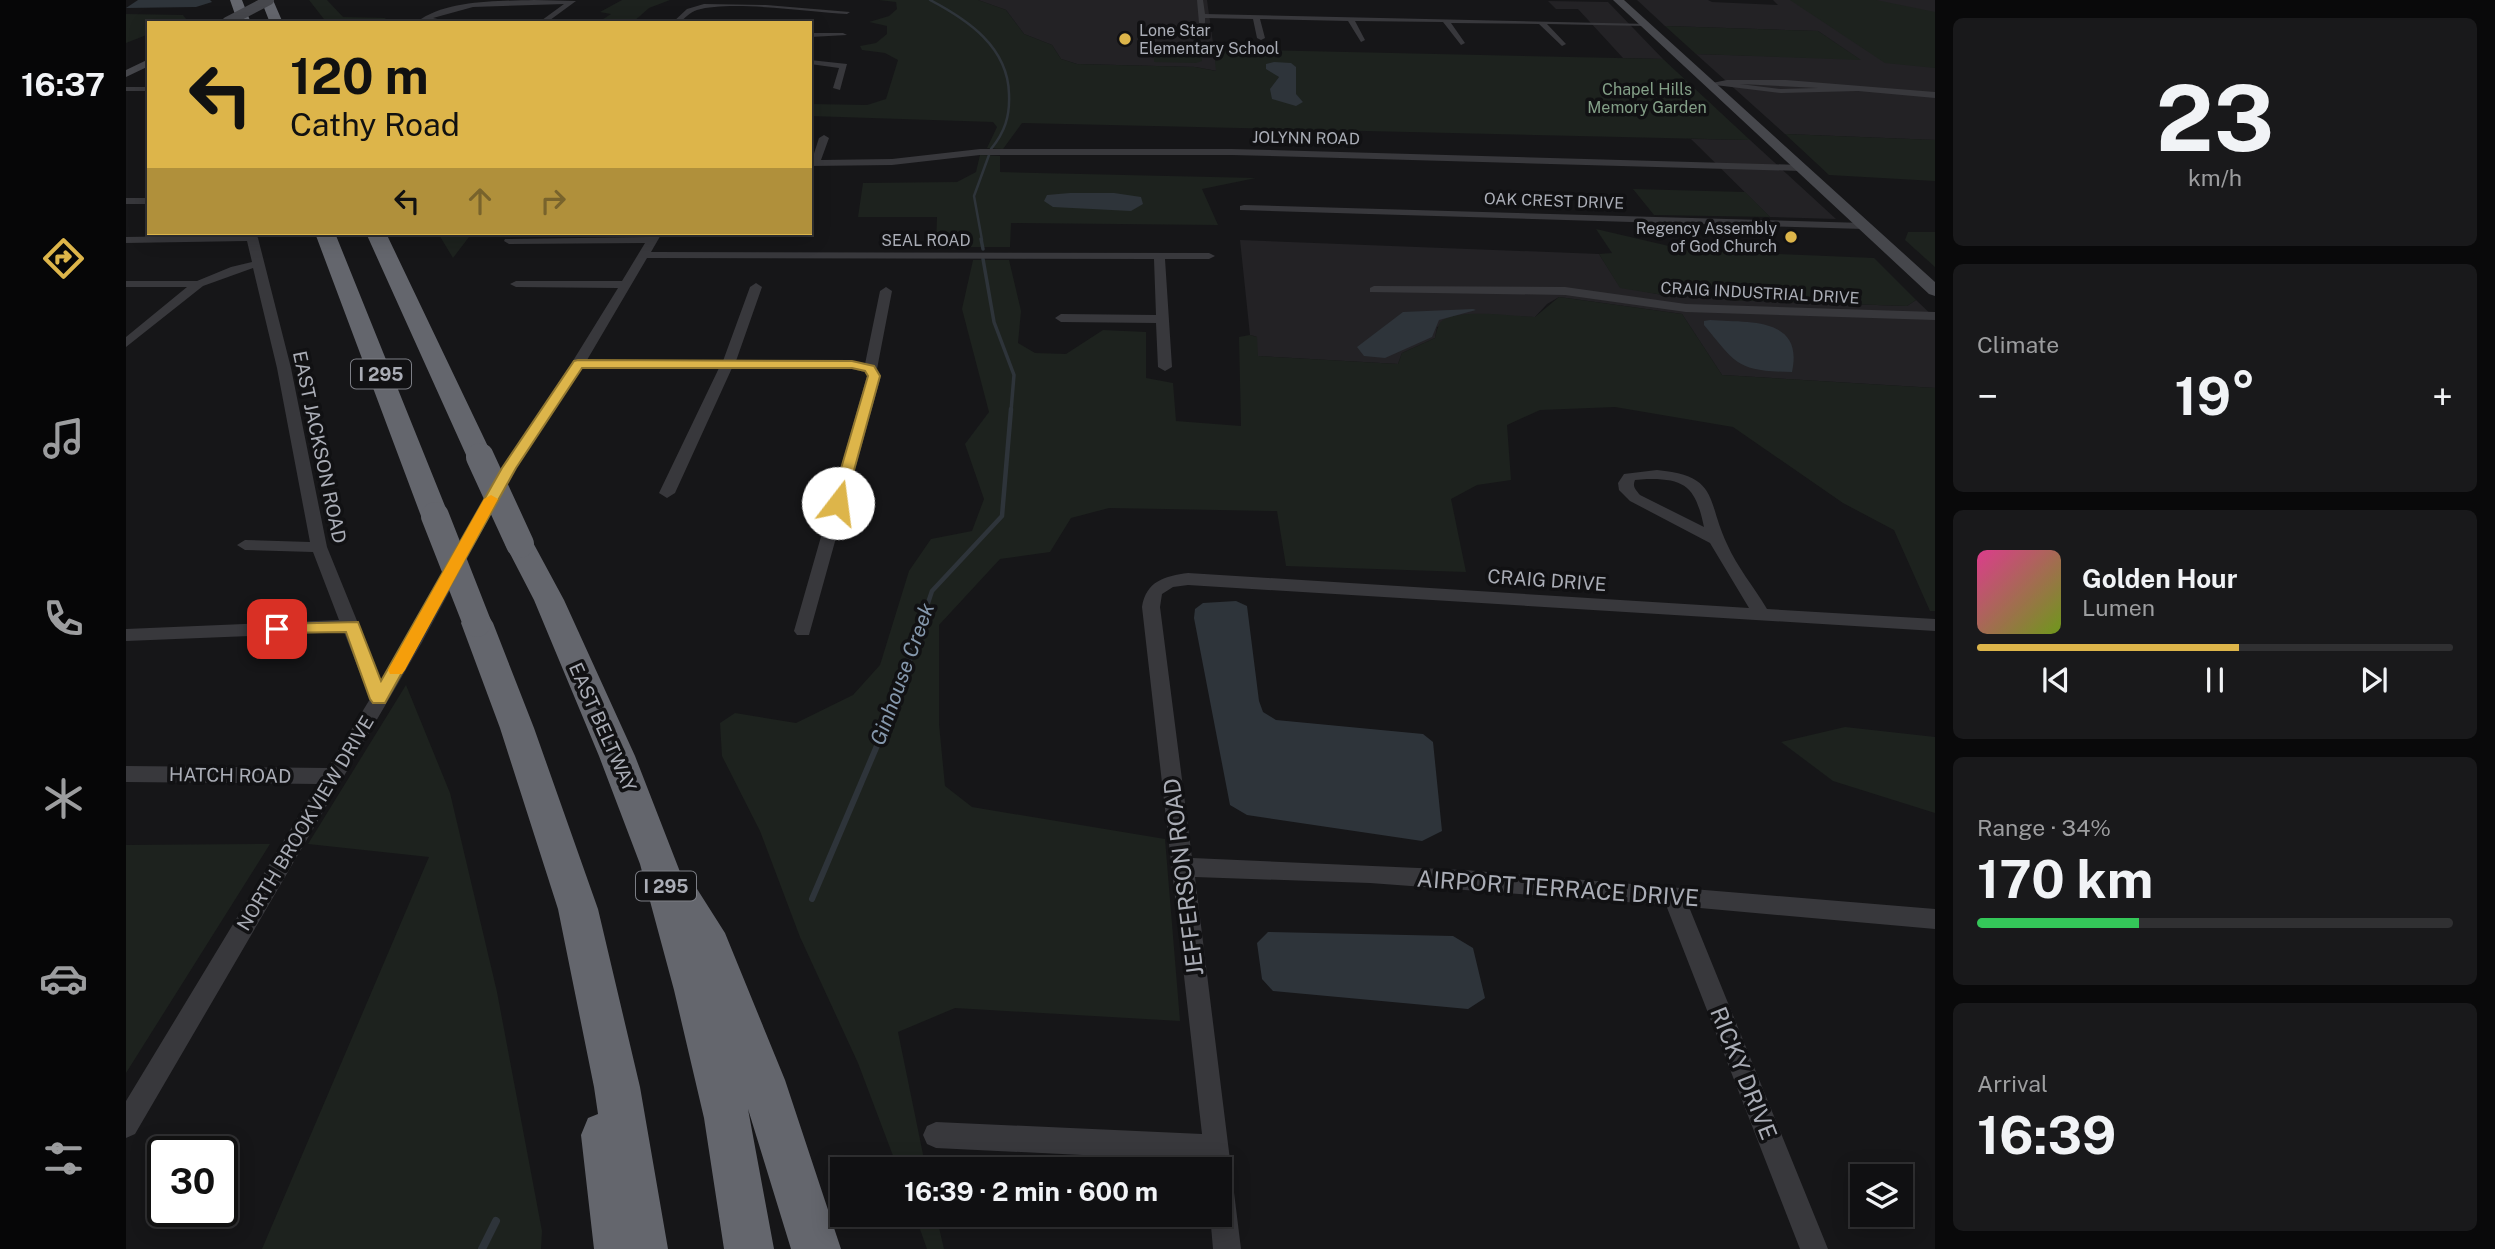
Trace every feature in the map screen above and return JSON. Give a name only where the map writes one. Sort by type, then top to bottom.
[{"type":"highway","points":[[236,0],[244,21]]},
{"type":"highway","points":[[268,0],[276,21]]},
{"type":"highway","name":"I 295","points":[[327,235],[521,741],[578,909],[617,1087],[643,1249]]},
{"type":"highway","name":"EAST BELTWAY","points":[[377,235],[520,544],[549,600],[617,756],[659,864],[695,990],[727,1118],[749,1249]]},
{"type":"highway","points":[[659,864],[704,933],[762,1080],[817,1249]]},
{"type":"highway","points":[[578,909],[573,968],[604,1124],[619,1249]]},
{"type":"main road","points":[[228,21],[268,0]]},
{"type":"main road","points":[[1618,0],[1935,291]]},
{"type":"main road","points":[[126,74],[147,64]]},
{"type":"street","points":[[800,16],[814,0]]},
{"type":"street","points":[[1200,0],[1202,19],[1256,17],[1645,24]]},
{"type":"street","points":[[429,21],[425,19],[429,15],[451,4],[468,1],[574,1]]},
{"type":"street","points":[[544,21],[574,1]]},
{"type":"street","points":[[677,21],[692,9],[702,6],[847,12]]},
{"type":"street","points":[[1256,17],[1261,38]]},
{"type":"street","points":[[1351,19],[1361,40]]},
{"type":"street","points":[[1446,21],[1461,43]]},
{"type":"street","points":[[1542,23],[1562,44]]},
{"type":"street","points":[[812,35],[843,35]]},
{"type":"street","points":[[812,62],[838,64],[845,69],[837,88]]},
{"type":"street","points":[[1711,84],[1781,91],[1858,89],[1935,95]]},
{"type":"street","points":[[126,89],[147,89]]},
{"type":"street","points":[[813,163],[824,138]]},
{"type":"street","points":[[944,144],[950,153]]},
{"type":"street","name":"JOLYNN ROAD","points":[[813,163],[892,162],[950,153],[1231,152],[1801,168]]},
{"type":"street","points":[[126,201],[147,201]]},
{"type":"street","name":"OAK CREST DRIVE","points":[[1244,208],[1864,226]]},
{"type":"street","points":[[126,240],[252,235]]},
{"type":"street","name":"EAST JACKSON ROAD","points":[[252,235],[284,368],[319,547],[379,699]]},
{"type":"street","name":"SEAL ROAD","points":[[509,240],[1209,256]]},
{"type":"street","name":"NORTH BROOKVIEW DRIVE","points":[[126,1125],[379,699],[509,468],[578,364],[651,243]]},
{"type":"street","points":[[1159,256],[1166,367]]},
{"type":"street","points":[[129,338],[199,284],[235,269],[258,264]]},
{"type":"street","points":[[126,284],[199,284]]},
{"type":"street","points":[[516,284],[626,285]]},
{"type":"street","points":[[667,493],[728,365],[756,287]]},
{"type":"street","name":"CRAIG INDUSTRIAL DRIVE","points":[[1374,290],[1565,291],[1686,308],[1935,316]]},
{"type":"street","points":[[803,631],[874,376],[870,369],[886,291]]},
{"type":"street","points":[[1060,318],[1162,319]]},
{"type":"street","points":[[578,364],[852,365],[870,369]]},
{"type":"street","points":[[1717,540],[1636,498],[1627,490],[1629,477],[1640,474],[1659,475],[1692,484],[1702,493],[1717,540],[1762,614]]},
{"type":"street","points":[[245,545],[319,547]]},
{"type":"street","name":"CRAIG DRIVE","points":[[1157,586],[1188,579],[1935,625]]},
{"type":"street","name":"JEFFERSON ROAD","points":[[1157,586],[1151,607],[1217,1157]]},
{"type":"street","points":[[126,635],[352,626]]},
{"type":"street","name":"HATCH ROAD","points":[[126,774],[333,776]]},
{"type":"street","name":"AIRPORT TERRACE DRIVE","points":[[1181,867],[1278,869],[1674,897],[1935,919]]},
{"type":"street","name":"RICKY DRIVE","points":[[1674,897],[1814,1249]]},
{"type":"street","points":[[936,1135],[1205,1157]]},
{"type":"street","points":[[1225,1227],[1227,1249]]},
{"type":"shaded area","points":[[138,0],[212,2],[196,7],[126,8]]},
{"type":"shaded area","name":"Lone Star Elementary School","points":[[978,0],[1207,0],[1217,71],[1195,67],[1077,64],[1061,59],[1052,45],[1024,34],[1006,10]]},
{"type":"shaded area","points":[[1637,0],[1708,0],[1778,5],[1773,0],[1935,0],[1935,140],[1785,134],[1696,54],[1859,59],[1818,31],[1665,26]]},
{"type":"shaded area","points":[[1548,1],[1608,2],[1663,59],[1623,58],[1578,9],[1556,9]]},
{"type":"shaded area","points":[[1291,63],[1296,67],[1296,94],[1303,102],[1296,106],[1272,99],[1270,89],[1279,77],[1266,69],[1266,64]]},
{"type":"shaded area","points":[[1691,139],[1750,140],[1836,219],[1770,217]]},
{"type":"shaded area","points":[[1114,193],[1141,197],[1143,204],[1131,211],[1053,207],[1044,201],[1047,195]]},
{"type":"shaded area","points":[[1240,240],[1599,254],[1620,287],[1663,295],[1712,295],[1728,300],[1907,306],[1916,300],[1935,318],[1935,388],[1722,375],[1682,314],[1559,297],[1547,304],[1535,317],[1469,315],[1437,327],[1435,338],[1402,353],[1398,364],[1257,356],[1257,337],[1250,335]]},
{"type":"shaded area","points":[[1476,310],[1439,320],[1432,337],[1385,358],[1364,356],[1357,347],[1403,312]]},
{"type":"shaded area","points":[[1704,321],[1756,323],[1781,332],[1790,341],[1793,354],[1792,372],[1760,370],[1740,363],[1704,325]]},
{"type":"shaded area","points":[[1236,601],[1247,606],[1259,701],[1263,712],[1276,720],[1423,734],[1433,742],[1442,831],[1422,841],[1247,815],[1230,805],[1194,618],[1195,609],[1203,603]]},
{"type":"shaded area","points":[[1268,932],[1453,936],[1473,948],[1485,998],[1468,1009],[1273,991],[1262,979],[1257,943]]},
{"type":"green space","points":[[309,0],[327,0],[343,17],[386,18],[382,21],[325,21]]},
{"type":"green space","points":[[622,0],[670,0],[649,8],[634,21],[600,21],[611,14],[600,12]]},
{"type":"green space","name":"Chapel Hills Memory Garden","points":[[879,0],[978,0],[1006,10],[1024,34],[1052,45],[1061,59],[1077,64],[1195,67],[1216,71],[1214,49],[1663,59],[1750,140],[1022,123],[1003,149],[987,148],[997,127],[993,122],[812,116],[812,104],[867,105],[886,99],[898,60],[885,53],[862,50],[860,46],[876,43],[887,34],[887,26],[869,22],[889,16],[897,9],[896,2]],"holes":[[[1296,67],[1296,95],[1303,102],[1271,89],[1279,77],[1272,71]]]},
{"type":"green space","points":[[1790,0],[1876,0],[1935,12],[1935,68],[1885,63]]},
{"type":"green space","points":[[126,14],[183,15],[188,21],[147,21],[147,35],[126,43]]},
{"type":"green space","points":[[1665,26],[1818,31],[1861,60],[1696,54]]},
{"type":"green space","points":[[1201,46],[1202,61],[1154,62],[1154,55],[1165,48]]},
{"type":"green space","points":[[1785,134],[1935,140],[1935,181],[1829,175]]},
{"type":"green space","points":[[980,155],[1000,156],[1000,172],[1256,178],[1202,189],[1218,225],[1011,223],[1010,247],[936,247],[937,217],[858,217],[863,183],[957,182],[976,172]]},
{"type":"green space","points":[[1633,189],[1745,192],[1770,217],[1654,215]]},
{"type":"green space","points":[[1596,229],[1686,250],[1874,258],[1916,300],[1907,306],[1728,300],[1712,295],[1663,295],[1620,288],[1599,254],[1612,253]]},
{"type":"green space","points":[[1908,232],[1935,232],[1935,267],[1905,240]]},
{"type":"green space","points":[[439,235],[470,235],[453,258]]},
{"type":"green space","points":[[973,260],[1009,260],[1021,311],[1018,343],[1035,353],[1066,354],[1103,330],[1146,332],[1146,378],[1173,383],[1176,421],[1241,426],[1239,337],[1257,337],[1258,356],[1398,364],[1402,353],[1435,338],[1439,324],[1445,319],[1464,314],[1535,317],[1559,297],[1682,314],[1722,375],[1935,388],[1935,611],[1930,611],[1894,530],[1843,503],[1733,427],[1615,407],[1540,410],[1507,425],[1511,480],[1477,485],[1451,499],[1466,572],[1286,566],[1277,511],[1109,508],[1071,518],[1050,552],[1000,559],[939,625],[939,724],[945,786],[972,807],[1165,839],[1180,1021],[955,1008],[898,1032],[924,1157],[893,1157],[858,1063],[800,937],[760,831],[722,756],[720,723],[735,713],[796,723],[853,695],[880,665],[909,571],[931,539],[972,531],[984,499],[965,444],[989,412],[962,309]]},
{"type":"green space","points":[[406,685],[450,793],[497,992],[542,1231],[541,1249],[262,1249],[429,857],[308,844]]},
{"type":"green space","points":[[1845,727],[1935,737],[1935,813],[1833,781],[1781,742]]},
{"type":"green space","points":[[270,844],[126,1073],[126,845]]},
{"type":"green space","points":[[919,1227],[939,1227],[944,1249],[927,1249]]},
{"type":"waterway","name":"Ginhouse Creek","points":[[930,0],[971,26],[994,49],[1002,62],[1007,77],[1009,109],[1003,130],[991,149]]},
{"type":"waterway","name":"Ginhouse Creek","points":[[982,240],[974,196],[989,155]]},
{"type":"waterway","name":"Ginhouse Creek","points":[[981,239],[983,249]]},
{"type":"waterway","name":"Ginhouse Creek","points":[[983,259],[994,322],[1014,375],[1011,411]]},
{"type":"waterway","name":"Ginhouse Creek","points":[[920,627],[932,591],[1002,516],[1011,409]]},
{"type":"waterway","name":"Ginhouse Creek","points":[[812,899],[893,708],[921,625]]},
{"type":"waterway","name":"Ginhouse Creek","points":[[482,1249],[496,1221]]},
{"type":"slow traffic","points":[[396,670],[491,499]]},
{"type":"place","name":"Lone Star Elementary School","points":[[1125,39]]},
{"type":"place","name":"Regency Assembly of God Church","points":[[1791,237]]},
{"type":"route","points":[[277,629],[352,626],[379,699],[509,468],[578,364],[852,365],[870,369],[874,376],[838,503]]}]
